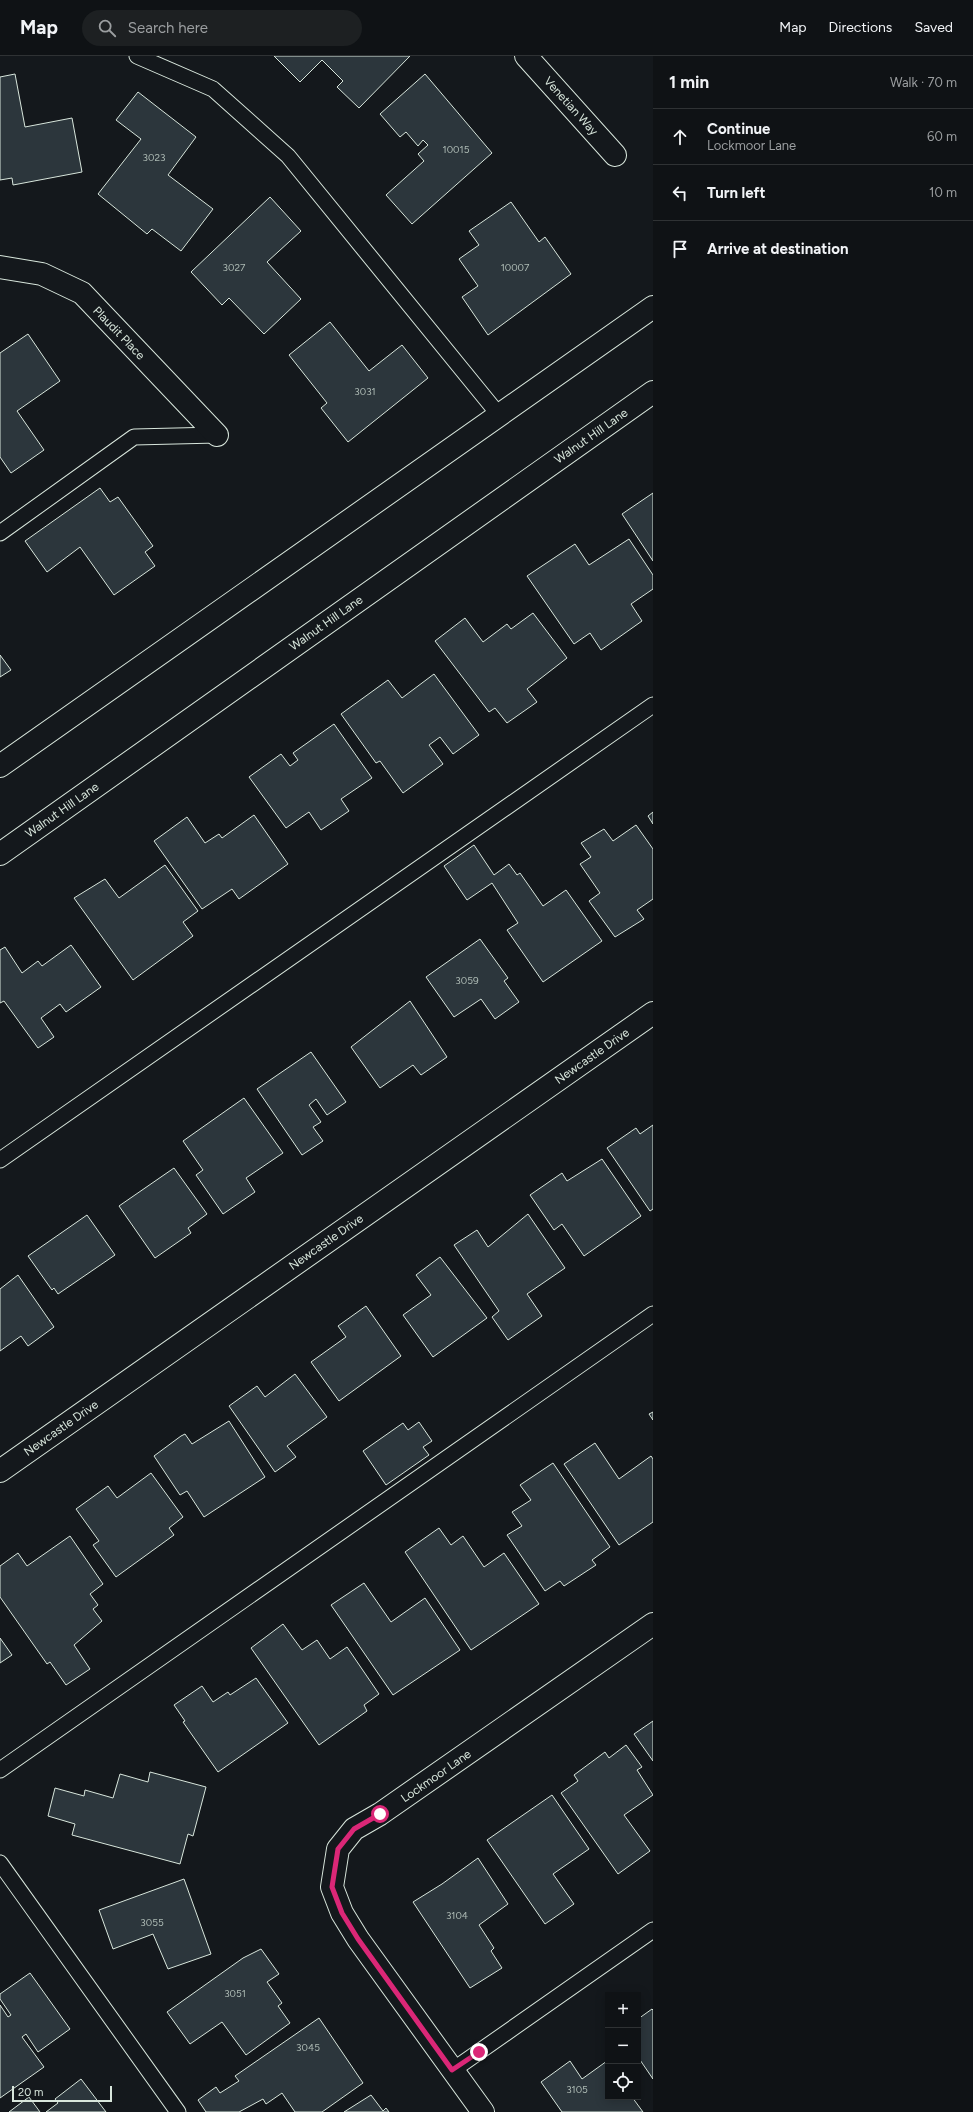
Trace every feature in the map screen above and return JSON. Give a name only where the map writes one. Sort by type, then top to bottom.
[{"type":"street","name":"Venetian Way","points":[[526,56],[615,155]]},
{"type":"street","name":"Plaudit Place","points":[[0,267],[42,274],[82,294],[217,435]]},
{"type":"street","points":[[0,766],[653,307]]},
{"type":"street","name":"Walnut Hill Lane","points":[[0,854],[653,392]]},
{"type":"street","name":"Newcastle Drive","points":[[0,1471],[653,1013]]},
{"type":"street","name":"Lockmoor Lane","points":[[483,2112],[358,1939],[342,1913],[332,1887],[338,1849],[354,1829],[380,1814],[653,1624]]},
{"type":"lane","points":[[138,56],[213,89],[288,156],[499,415]]},
{"type":"lane","points":[[0,532],[134,437],[217,435]]},
{"type":"lane","points":[[0,1160],[653,704]]},
{"type":"lane","points":[[0,1770],[653,1314]]},
{"type":"lane","points":[[0,1863],[178,2112]]},
{"type":"lane","points":[[452,2070],[653,1930]]},
{"type":"building","points":[[274,56],[410,56],[359,108],[337,87],[343,81],[322,60],[300,82]]},
{"type":"building","points":[[15,74],[25,127],[72,118],[82,172],[13,185],[12,178],[0,180],[0,77]]},
{"type":"building","points":[[425,74],[492,153],[412,224],[386,195],[424,161],[418,154],[428,145],[423,140],[418,146],[406,132],[400,137],[380,114]]},
{"type":"building","points":[[138,92],[196,137],[168,175],[213,209],[181,251],[152,229],[147,234],[98,194],[141,139],[116,120]]},
{"type":"building","points":[[270,197],[301,231],[267,262],[301,299],[264,334],[229,298],[222,305],[191,272]]},
{"type":"building","points":[[511,202],[539,242],[545,237],[571,274],[488,335],[462,297],[478,286],[459,259],[479,245],[469,231]]},
{"type":"building","points":[[330,322],[369,371],[402,345],[428,378],[348,442],[321,408],[327,403],[289,355]]},
{"type":"building","points":[[28,334],[60,381],[17,411],[44,450],[11,473],[0,457],[0,353]]},
{"type":"building","points":[[100,488],[110,502],[118,497],[153,546],[145,552],[155,566],[114,595],[80,547],[47,572],[25,541]]},
{"type":"building","points":[[653,493],[653,561],[622,514]]},
{"type":"building","points":[[629,539],[653,575],[653,589],[631,604],[642,621],[601,650],[590,633],[574,644],[527,576],[575,544],[589,565]]},
{"type":"building","points":[[533,613],[567,658],[527,689],[537,702],[507,723],[495,708],[489,712],[435,641],[465,618],[483,642],[507,624],[511,629]]},
{"type":"building","points":[[0,655],[11,670],[0,677]]},
{"type":"building","points":[[434,674],[479,735],[453,754],[440,737],[429,745],[443,764],[403,793],[380,761],[376,763],[341,714],[388,680],[402,698]]},
{"type":"building","points":[[334,724],[372,778],[341,799],[349,811],[321,830],[309,812],[286,828],[249,777],[281,754],[290,766],[298,760],[293,753]]},
{"type":"building","points":[[653,812],[653,824],[648,816]]},
{"type":"building","points":[[254,815],[288,864],[239,899],[232,889],[202,909],[154,841],[187,817],[205,843],[219,834],[222,838]]},
{"type":"building","points":[[636,825],[653,849],[653,899],[637,910],[644,919],[615,937],[589,901],[600,893],[580,864],[591,857],[581,843],[604,829],[613,841]]},
{"type":"building","points":[[474,845],[494,875],[509,864],[517,875],[520,873],[543,906],[566,890],[602,941],[543,982],[507,930],[518,923],[492,883],[467,900],[444,866]]},
{"type":"building","points":[[165,865],[198,911],[183,922],[193,936],[133,980],[74,898],[105,879],[119,898]]},
{"type":"building","points":[[480,939],[508,978],[504,981],[519,1002],[495,1019],[481,999],[454,1017],[426,977]]},
{"type":"building","points":[[71,945],[101,987],[66,1012],[60,1004],[41,1018],[54,1037],[38,1048],[4,1001],[0,1003],[0,950],[5,947],[22,973],[38,961],[42,966]]},
{"type":"building","points":[[410,1001],[447,1057],[421,1075],[413,1065],[380,1088],[351,1047]]},
{"type":"building","points":[[311,1052],[346,1102],[327,1115],[316,1099],[309,1105],[321,1122],[313,1127],[323,1141],[302,1155],[257,1089]]},
{"type":"building","points":[[244,1098],[283,1153],[246,1178],[255,1192],[223,1214],[196,1175],[203,1170],[183,1141]]},
{"type":"building","points":[[653,1125],[653,1209],[650,1211],[607,1148],[636,1128],[640,1134]]},
{"type":"building","points":[[602,1159],[641,1216],[584,1256],[562,1224],[554,1230],[530,1195],[562,1173],[567,1181]]},
{"type":"building","points":[[174,1168],[207,1214],[188,1228],[191,1233],[155,1258],[119,1206]]},
{"type":"building","points":[[528,1214],[565,1268],[527,1294],[542,1316],[508,1340],[492,1317],[499,1311],[454,1245],[477,1230],[488,1247]]},
{"type":"building","points":[[87,1215],[115,1255],[58,1294],[54,1288],[52,1290],[28,1256]]},
{"type":"building","points":[[440,1257],[487,1318],[433,1357],[403,1315],[431,1295],[416,1275]]},
{"type":"building","points":[[18,1275],[54,1327],[28,1346],[21,1336],[0,1351],[0,1289]]},
{"type":"building","points":[[366,1306],[401,1356],[339,1401],[311,1362],[346,1337],[338,1326]]},
{"type":"building","points":[[295,1374],[327,1417],[287,1446],[296,1457],[275,1472],[229,1406],[257,1386],[265,1397]]},
{"type":"building","points":[[653,1412],[653,1420],[649,1414]]},
{"type":"building","points":[[229,1421],[265,1477],[204,1517],[187,1491],[180,1495],[154,1456],[185,1434],[192,1444]]},
{"type":"building","points":[[419,1422],[432,1441],[423,1447],[429,1455],[386,1485],[363,1451],[403,1423],[408,1430]]},
{"type":"building","points":[[595,1443],[619,1479],[651,1456],[653,1459],[653,1522],[619,1545],[564,1464]]},
{"type":"building","points":[[553,1463],[610,1547],[592,1560],[596,1565],[564,1586],[560,1581],[545,1591],[507,1535],[522,1526],[512,1512],[531,1500],[520,1485]]},
{"type":"building","points":[[151,1473],[183,1517],[169,1528],[174,1535],[116,1577],[93,1545],[99,1541],[76,1509],[108,1486],[117,1498]]},
{"type":"building","points":[[439,1528],[451,1545],[463,1536],[484,1567],[504,1553],[539,1604],[471,1650],[405,1552]]},
{"type":"building","points":[[70,1536],[103,1584],[90,1594],[98,1605],[93,1609],[102,1621],[74,1645],[90,1669],[66,1685],[50,1662],[47,1664],[0,1597],[0,1566],[18,1553],[27,1566]]},
{"type":"building","points":[[364,1583],[391,1622],[425,1598],[460,1650],[393,1695],[331,1605]]},
{"type":"building","points":[[283,1624],[302,1650],[317,1640],[330,1659],[347,1647],[379,1694],[364,1705],[367,1711],[319,1745],[251,1648]]},
{"type":"building","points":[[0,1638],[12,1655],[0,1663]]},
{"type":"building","points":[[256,1678],[288,1723],[218,1772],[183,1722],[185,1721],[174,1705],[202,1686],[213,1702],[228,1692],[230,1695]]},
{"type":"building","points":[[653,1721],[653,1761],[634,1734]]},
{"type":"building","points":[[626,1745],[642,1767],[637,1770],[653,1795],[624,1815],[650,1851],[618,1874],[561,1793],[578,1781],[574,1775],[605,1752],[609,1758]]},
{"type":"building","points":[[150,1772],[206,1787],[193,1836],[188,1834],[180,1864],[72,1835],[75,1824],[48,1816],[55,1788],[84,1796],[85,1790],[113,1798],[120,1774],[148,1782]]},
{"type":"building","points":[[552,1795],[589,1849],[553,1874],[574,1904],[545,1924],[487,1840]]},
{"type":"building","points":[[478,1858],[508,1904],[479,1925],[494,1948],[491,1951],[502,1968],[470,1988],[413,1902],[442,1884]]},
{"type":"building","points":[[184,1879],[211,1954],[168,1969],[153,1934],[113,1949],[99,1910]]},
{"type":"building","points":[[261,1949],[279,1974],[267,1982],[282,2003],[278,2006],[290,2023],[246,2055],[222,2022],[190,2044],[167,2012],[243,1958]]},
{"type":"building","points":[[30,1973],[70,2029],[38,2052],[26,2034],[22,2037],[44,2067],[0,2098],[0,2005],[8,2017],[11,2015],[0,1999],[0,1994]]},
{"type":"building","points":[[652,2009],[653,2010],[653,2079],[641,2061],[641,2017]]},
{"type":"building","points":[[319,2018],[363,2083],[322,2112],[295,2112],[282,2093],[266,2104],[263,2099],[239,2112],[206,2112],[198,2100],[216,2087],[220,2093],[239,2081],[235,2076]]},
{"type":"building","points":[[570,2061],[582,2079],[605,2062],[605,2100],[634,2100],[643,2112],[562,2112],[541,2082]]},
{"type":"building","points":[[81,2079],[106,2112],[46,2112],[58,2103],[55,2099]]},
{"type":"building","points":[[371,2095],[383,2111],[386,2108],[389,2112],[344,2112]]},
{"type":"building","points":[[29,2097],[40,2112],[9,2112]]},
{"type":"route","points":[[380,1814],[354,1829],[338,1849],[332,1887],[342,1913],[358,1939],[452,2070],[479,2052]]}]
